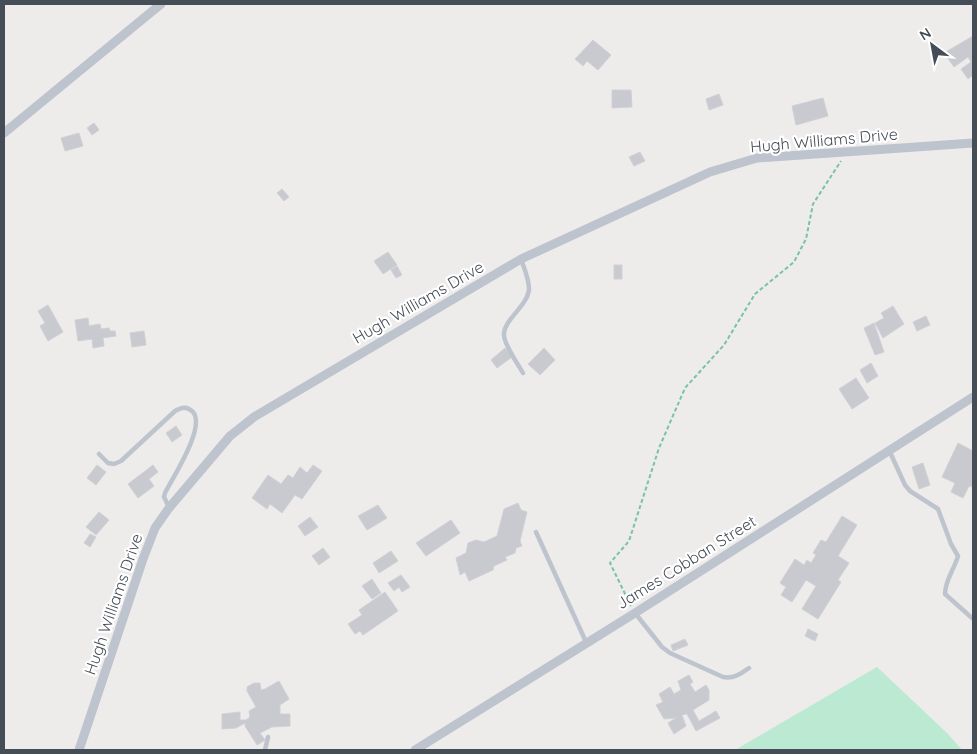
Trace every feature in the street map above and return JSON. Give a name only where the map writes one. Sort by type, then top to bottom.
[{"type":"street","points":[[4,133],[161,4]]},
{"type":"street","name":"Hugh Williams Drive","points":[[79,750],[143,559],[156,528],[169,508],[230,436],[254,417],[521,259],[710,172],[757,158],[973,143]]},
{"type":"street","name":"James Cobban Street","points":[[415,750],[973,397]]},
{"type":"lane","points":[[521,259],[528,280],[529,290],[503,334],[505,341],[524,373]]},
{"type":"lane","points":[[100,454],[108,464],[121,461],[175,411],[182,407],[187,407],[191,410],[197,419],[197,425],[193,440],[165,493],[165,500],[169,508]]},
{"type":"lane","points":[[889,450],[910,492],[934,506],[940,513],[951,544],[958,556],[956,565],[945,587],[945,594],[972,618]]},
{"type":"lane","points":[[536,532],[586,642]]},
{"type":"lane","points":[[634,613],[662,647],[670,653],[723,677],[730,678],[749,668]]},
{"type":"lane","points":[[265,750],[268,737]]},
{"type":"path","points":[[634,613],[610,563],[629,542],[659,448],[684,388],[724,345],[755,294],[794,262],[806,239],[813,204],[846,153]]},
{"type":"green space","points":[[877,667],[947,733],[962,750],[735,750]]},
{"type":"building","points":[[973,36],[973,75],[968,79],[961,69],[971,62],[968,57],[954,67],[944,53]]},
{"type":"building","points":[[593,40],[611,55],[598,70],[587,61],[583,66],[575,59]]},
{"type":"building","points":[[612,90],[631,90],[632,107],[612,108]]},
{"type":"building","points":[[719,94],[723,105],[709,110],[706,99]]},
{"type":"building","points":[[823,98],[828,116],[796,125],[792,106]]},
{"type":"building","points":[[94,123],[99,130],[92,135],[87,128]]},
{"type":"building","points":[[79,133],[83,146],[65,151],[61,138]]},
{"type":"building","points":[[640,152],[645,161],[634,166],[629,157]]},
{"type":"building","points":[[282,189],[289,197],[284,201],[277,193]]},
{"type":"building","points":[[388,252],[397,265],[383,274],[374,261]]},
{"type":"building","points":[[614,265],[622,265],[622,279],[614,279]]},
{"type":"building","points":[[397,266],[402,275],[396,278],[391,270]]},
{"type":"building","points":[[48,305],[63,332],[48,341],[40,326],[45,323],[38,311]]},
{"type":"building","points":[[893,306],[904,324],[883,338],[875,323],[884,318],[881,313]]},
{"type":"building","points":[[926,316],[930,325],[917,331],[913,322]]},
{"type":"building","points":[[88,318],[89,326],[100,324],[101,329],[109,328],[110,331],[115,331],[116,336],[103,338],[104,346],[93,348],[92,339],[78,341],[75,320]]},
{"type":"building","points":[[874,323],[884,352],[875,355],[864,328]]},
{"type":"building","points":[[144,331],[146,345],[132,347],[130,333]]},
{"type":"building","points":[[505,348],[512,357],[497,368],[491,360]]},
{"type":"building","points":[[544,348],[555,360],[540,375],[528,364]]},
{"type":"building","points":[[871,363],[878,376],[867,383],[860,370]]},
{"type":"building","points":[[856,378],[869,398],[852,409],[839,389]]},
{"type":"building","points":[[176,426],[182,435],[172,442],[166,433]]},
{"type":"building","points":[[958,443],[973,451],[973,487],[969,486],[963,498],[951,492],[955,483],[942,477]]},
{"type":"building","points":[[923,463],[930,485],[919,489],[912,467]]},
{"type":"building","points":[[97,465],[106,472],[96,485],[87,478]]},
{"type":"building","points":[[153,465],[158,472],[149,479],[154,486],[138,498],[128,484]]},
{"type":"building","points":[[313,465],[322,471],[302,499],[295,495],[282,513],[270,504],[267,509],[252,498],[268,475],[281,484],[288,475],[293,478],[300,467],[307,473]]},
{"type":"building","points":[[518,503],[521,510],[527,512],[520,541],[522,546],[516,548],[515,553],[505,557],[507,560],[494,566],[493,570],[469,581],[465,572],[460,575],[456,558],[466,553],[468,543],[476,540],[484,542],[497,536],[504,509]]},
{"type":"building","points":[[378,505],[387,518],[367,530],[358,516]]},
{"type":"building","points":[[99,512],[109,520],[96,535],[86,527]]},
{"type":"building","points":[[842,516],[857,525],[838,556],[849,563],[838,580],[841,582],[818,619],[802,609],[816,586],[806,580],[792,602],[781,595],[786,587],[780,583],[795,559],[804,565],[807,560],[811,563],[816,555],[813,553],[821,540],[826,542]]},
{"type":"building","points":[[310,517],[318,527],[305,536],[298,526]]},
{"type":"building","points":[[451,520],[460,533],[426,556],[416,543]]},
{"type":"building","points":[[90,534],[96,537],[90,547],[84,543]]},
{"type":"building","points":[[323,548],[330,557],[319,565],[312,556]]},
{"type":"building","points":[[391,551],[398,561],[379,573],[373,563]]},
{"type":"building","points":[[401,575],[410,587],[402,592],[399,587],[394,591],[388,583]]},
{"type":"building","points":[[372,579],[381,593],[372,599],[362,586]]},
{"type":"building","points":[[385,592],[398,611],[363,635],[360,631],[355,634],[348,624],[362,615],[359,610]]},
{"type":"building","points":[[808,629],[818,634],[815,641],[805,636]]},
{"type":"building","points":[[685,639],[688,645],[673,651],[671,645]]},
{"type":"building","points":[[689,675],[693,682],[690,684],[695,692],[706,685],[709,690],[709,700],[693,710],[699,721],[716,711],[720,718],[696,731],[687,714],[682,715],[686,726],[674,734],[668,723],[676,718],[664,719],[656,705],[663,702],[659,694],[670,687],[674,694],[681,690],[678,681]]},
{"type":"building","points":[[279,681],[289,699],[280,705],[280,714],[290,714],[290,726],[272,727],[260,733],[265,740],[257,745],[245,723],[236,728],[222,729],[222,714],[240,712],[240,720],[246,720],[250,717],[249,711],[256,707],[247,691],[247,687],[254,683],[260,683],[261,690]]}]
